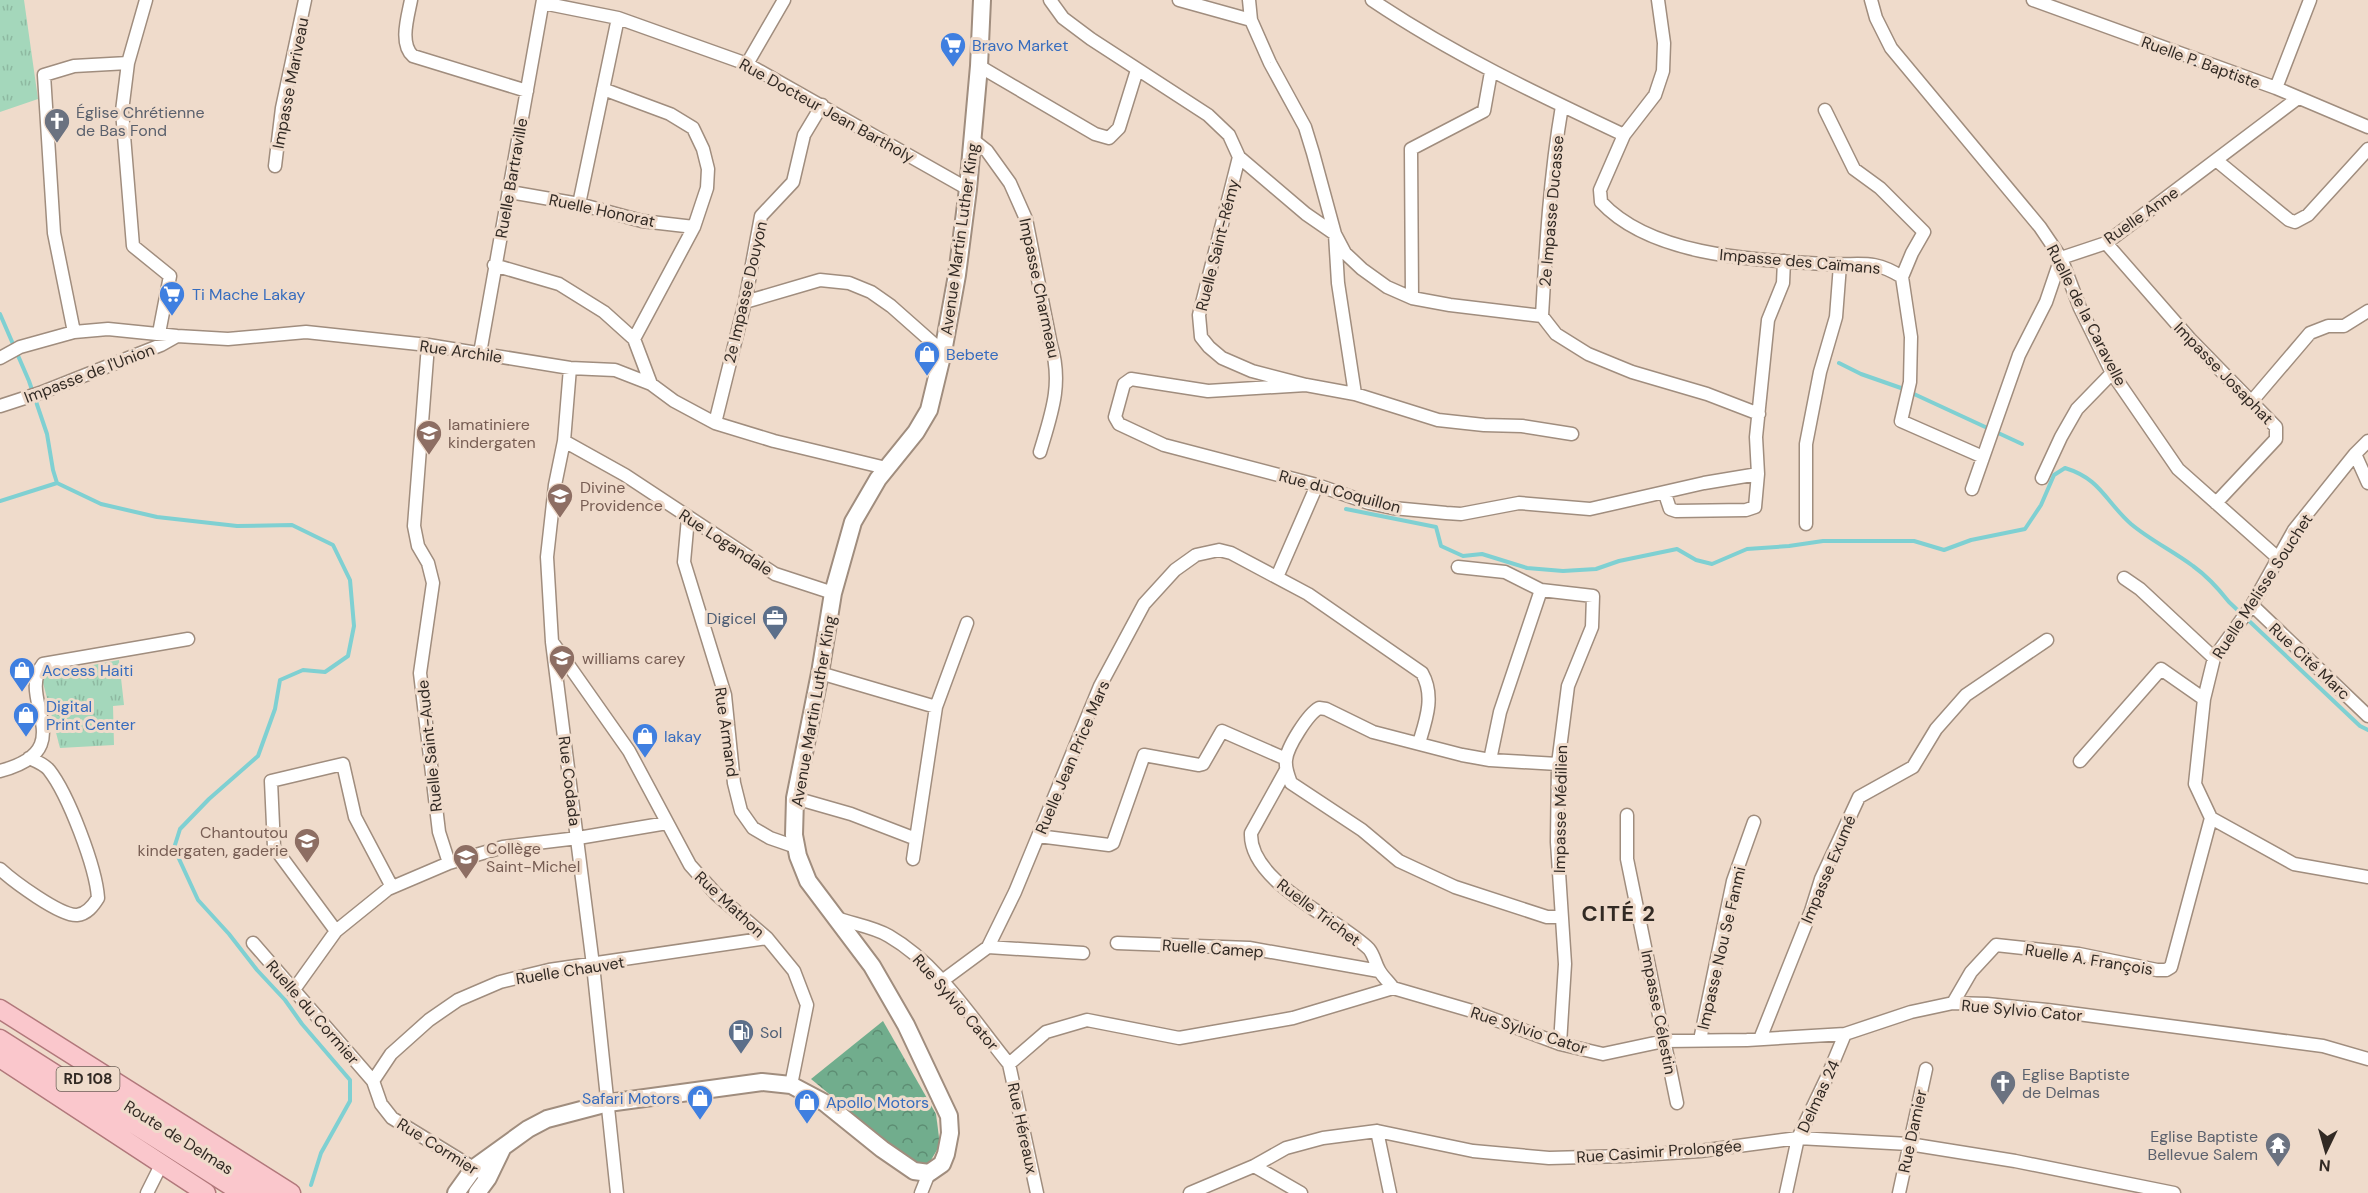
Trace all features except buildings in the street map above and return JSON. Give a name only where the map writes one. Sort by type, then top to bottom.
[{"type":"main road","name":"Avenue Martin Luther King","points":[[928,1173],[942,1164],[946,1154],[950,1133],[949,1116],[930,1081],[906,1025],[872,966],[808,881],[796,847],[795,798],[833,593],[853,522],[886,468],[916,432],[929,410],[943,352],[957,275],[968,189],[979,66],[982,0]]},
{"type":"main road","points":[[0,1009],[291,1193]]},
{"type":"main road","name":"Route de Delmas","points":[[0,1023],[242,1193]]},
{"type":"main road","name":"Route de Delmas","points":[[0,1039],[172,1142],[267,1193]]},
{"type":"main road","points":[[0,1058],[206,1193]]},
{"type":"main road","points":[[462,1184],[502,1148],[528,1129],[548,1119],[608,1103],[762,1082],[791,1085],[825,1103],[882,1149],[915,1171],[928,1173]]},
{"type":"main road","points":[[477,1193],[489,1178],[502,1148]]},
{"type":"street","points":[[146,0],[128,63],[122,111],[133,246],[170,276],[159,333]]},
{"type":"street","name":"Impasse Mariveau","points":[[275,166],[282,108],[305,0]]},
{"type":"street","points":[[411,0],[406,37],[407,51],[421,60],[527,91]]},
{"type":"street","points":[[747,64],[784,0]]},
{"type":"street","name":"Ruelle Saint-Rémy","points":[[1050,0],[1063,18],[1091,39],[1208,115],[1229,135],[1239,157],[1200,305],[1199,327],[1202,337],[1222,358],[1252,371],[1306,385],[1355,394],[1438,420],[1484,426],[1522,426],[1572,434]]},
{"type":"street","points":[[1179,0],[1251,20]]},
{"type":"street","points":[[1249,0],[1251,20],[1270,63],[1305,127],[1335,234],[1341,304],[1355,394]]},
{"type":"street","points":[[1372,0],[1419,32],[1491,72],[1624,135]]},
{"type":"street","name":"Impasse des Caïmans","points":[[1658,0],[1664,43],[1663,71],[1655,95],[1624,135],[1599,189],[1601,201],[1607,209],[1655,237],[1691,249],[1784,261],[1840,265],[1862,263],[1885,266],[1902,277]]},
{"type":"street","name":"Ruelle de la Caravelle","points":[[1871,0],[1876,18],[1891,48],[2040,228],[2061,258],[2080,308],[2112,373],[2178,469],[2278,558]]},
{"type":"street","name":"Ruelle P. Baptiste","points":[[2033,0],[2276,88],[2368,127]]},
{"type":"street","points":[[2276,88],[2310,0]]},
{"type":"street","name":"Rue Docteur Jean Bartholy","points":[[543,1],[618,18],[747,64],[968,189]]},
{"type":"street","name":"Ruelle Bartraville","points":[[480,353],[543,1]]},
{"type":"street","points":[[579,204],[618,18]]},
{"type":"street","points":[[74,332],[54,233],[44,75],[74,66],[128,63]]},
{"type":"street","points":[[979,66],[1095,134],[1109,138],[1119,128],[1137,69]]},
{"type":"street","points":[[1412,298],[1411,149],[1484,111],[1491,72]]},
{"type":"street","points":[[603,89],[670,114],[693,128],[703,149],[708,169],[706,188],[694,227],[634,339]]},
{"type":"street","name":"Ruelle Anne","points":[[2061,258],[2106,243],[2298,98]]},
{"type":"street","name":"2e Impasse Douyon","points":[[715,423],[745,302],[761,216],[793,182],[804,135],[822,105]]},
{"type":"street","name":"2e Impasse Ducasse","points":[[1542,316],[1548,205],[1562,106]]},
{"type":"street","points":[[1825,110],[1854,169],[1880,188],[1924,232],[1902,277],[1911,337],[1910,382],[1901,421],[1983,456]]},
{"type":"street","name":"Impasse Charmeau","points":[[973,140],[987,151],[1010,183],[1026,219],[1057,365],[1053,405],[1040,452]]},
{"type":"street","points":[[2216,160],[2289,220],[2295,222],[2308,215],[2368,149]]},
{"type":"street","points":[[1239,157],[1306,214],[1335,234],[1345,253],[1387,287],[1412,298],[1542,316],[1556,334],[1588,354],[1632,372],[1707,394],[1759,414]]},
{"type":"street","name":"Ruelle Honorat","points":[[510,192],[579,204],[642,221],[694,227]]},
{"type":"street","name":"Impasse Josaphat","points":[[2106,243],[2190,339],[2276,428],[2276,439],[2216,503]]},
{"type":"street","points":[[1972,489],[2019,356],[2046,302],[2061,258]]},
{"type":"street","points":[[1665,494],[1670,509],[1676,511],[1750,509],[1756,504],[1758,474],[1756,437],[1768,321],[1783,283],[1784,261]]},
{"type":"street","points":[[494,265],[559,284],[604,312],[634,339],[651,384]]},
{"type":"street","points":[[1806,524],[1806,444],[1820,372],[1836,317],[1840,265]]},
{"type":"street","points":[[745,302],[820,280],[849,283],[871,292],[891,306],[943,352]]},
{"type":"street","points":[[2252,401],[2310,333],[2328,326],[2344,326],[2368,311]]},
{"type":"street","name":"Rue Archile","points":[[8,350],[74,332],[108,329],[228,339],[306,332],[428,345],[570,368],[615,370],[651,384],[674,401],[715,423],[774,441],[886,468]]},
{"type":"street","name":"Impasse de l'Union","points":[[0,406],[161,345],[177,336]]},
{"type":"street","name":"Ruelle Saint-Aude","points":[[428,345],[414,526],[418,546],[428,563],[433,583],[420,673],[439,831],[449,863]]},
{"type":"street","name":"Rue Codada","points":[[570,368],[564,441],[555,485],[547,557],[552,642],[593,965],[617,1193]]},
{"type":"street","points":[[2042,478],[2077,409],[2112,373]]},
{"type":"street","name":"Rue du Coquillon","points":[[1306,385],[1208,391],[1131,379],[1124,384],[1115,417],[1119,424],[1164,445],[1317,485],[1393,508],[1461,514],[1519,503],[1590,509],[1665,494],[1704,483],[1758,474]]},
{"type":"street","name":"Rue Logandale","points":[[564,441],[625,475],[775,574],[833,593]]},
{"type":"street","name":"Ruelle Melisse Souchet","points":[[2211,818],[2195,784],[2204,699],[2214,658],[2247,612],[2294,530],[2368,441]]},
{"type":"street","points":[[2355,454],[2368,483]]},
{"type":"street","points":[[1317,485],[1277,577],[1308,594],[1422,673],[1427,682],[1429,700],[1428,716],[1419,743],[1490,760],[1558,764]]},
{"type":"street","name":"Rue Armand","points":[[688,518],[684,562],[725,695],[734,783],[741,811],[753,828],[770,838],[796,847]]},
{"type":"street","name":"Ruelle Jean Price Mars","points":[[942,981],[988,947],[1015,892],[1100,687],[1144,604],[1182,565],[1196,555],[1220,550],[1231,553],[1277,577]]},
{"type":"street","points":[[1458,567],[1505,572],[1541,590],[1500,712],[1490,760]]},
{"type":"street","points":[[2124,578],[2140,589],[2214,658]]},
{"type":"street","name":"Impasse Médilien","points":[[1541,590],[1593,596],[1592,627],[1568,686],[1558,764],[1557,842],[1565,964],[1560,1044]]},
{"type":"street","name":"Rue Cité Marc","points":[[2247,612],[2368,716]]},
{"type":"street","points":[[913,859],[936,707],[967,623]]},
{"type":"street","points":[[0,771],[16,767],[29,758],[36,751],[44,732],[34,687],[38,670],[43,664],[188,639]]},
{"type":"street","name":"Impasse Exumé","points":[[1760,1039],[1811,911],[1821,879],[1859,797],[1913,767],[1936,729],[1966,694],[2048,640]]},
{"type":"street","name":"Rue Mathon","points":[[552,642],[629,751],[690,865],[716,894],[767,938],[794,971],[807,1005],[791,1085]]},
{"type":"street","points":[[2080,761],[2161,669],[2204,699]]},
{"type":"street","points":[[820,673],[936,707]]},
{"type":"street","name":"Ruelle Trichet","points":[[1393,988],[1379,971],[1371,951],[1340,926],[1280,887],[1256,855],[1251,842],[1251,833],[1286,765],[1288,750],[1312,712],[1318,708],[1326,709],[1373,732],[1419,743]]},
{"type":"street","points":[[1038,836],[1109,845],[1113,843],[1144,755],[1203,764],[1222,731],[1286,765],[1291,783],[1362,830],[1399,861],[1455,887],[1547,917],[1561,917]]},
{"type":"street","points":[[0,869],[43,900],[69,914],[78,915],[86,912],[93,907],[98,898],[94,870],[71,810],[49,770],[29,758]]},
{"type":"street","points":[[336,931],[274,847],[271,781],[343,764],[355,817],[392,887]]},
{"type":"street","points":[[795,798],[851,814],[916,839]]},
{"type":"street","name":"Impasse Célestin","points":[[1627,814],[1627,859],[1677,1103]]},
{"type":"street","points":[[2211,818],[2294,864],[2368,877]]},
{"type":"street","name":"Ruelle A. François","points":[[1953,1003],[1971,972],[1996,945],[2079,954],[2166,970],[2171,967],[2211,818]]},
{"type":"street","name":"Impasse Nou Se Fanmi","points":[[1700,1040],[1733,881],[1754,822]]},
{"type":"street","points":[[293,992],[336,931],[392,887],[449,863],[503,848],[667,823]]},
{"type":"street","name":"Rue Sylvio Cator","points":[[835,918],[887,934],[917,954],[942,981],[1009,1064],[1046,1032],[1087,1020],[1179,1038],[1293,1018],[1393,988],[1472,1011],[1560,1044],[1603,1054],[1664,1041],[1845,1034],[1911,1012],[1953,1003],[2047,1010],[2323,1046],[2368,1059]]},
{"type":"street","name":"Ruelle Chauvet","points":[[373,1081],[391,1054],[429,1020],[458,1000],[500,982],[549,970],[767,938]]},
{"type":"street","name":"Ruelle du Cormier","points":[[253,943],[293,992],[373,1081]]},
{"type":"street","name":"Ruelle Camep","points":[[1118,943],[1249,948],[1379,971]]},
{"type":"street","points":[[988,947],[1083,953]]},
{"type":"street","name":"Delmas 24","points":[[1786,1193],[1798,1138],[1845,1034]]},
{"type":"street","name":"Rue Héreaux","points":[[1009,1064],[1037,1193]]},
{"type":"street","name":"Rue Damier","points":[[1899,1193],[1926,1069]]},
{"type":"street","name":"Rue Cormier","points":[[373,1081],[381,1104],[392,1118],[408,1130],[462,1184],[489,1178]]},
{"type":"street","points":[[1377,1131],[1390,1193]]},
{"type":"street","name":"Rue Casimir Prolongée","points":[[1191,1193],[1254,1166],[1286,1148],[1354,1132],[1377,1131],[1473,1151],[1549,1158],[1700,1151],[1798,1138],[1909,1144],[2015,1161],[2174,1193]]},
{"type":"street","points":[[147,1193],[161,1165]]},
{"type":"street","points":[[1254,1166],[1301,1193]]},
{"type":"street","points":[[921,1193],[928,1173]]},
{"type":"green space","points":[[0,0],[24,0],[38,99],[0,112]]},
{"type":"green space","points":[[119,660],[124,705],[113,706],[114,745],[60,748],[41,675]]},
{"type":"green space","points":[[883,1021],[936,1114],[940,1145],[928,1165],[914,1164],[811,1079]]},
{"type":"waterway","points":[[0,314],[29,381],[47,434],[57,483],[101,504],[157,517],[237,526],[292,525],[333,545],[350,580],[354,626],[348,656],[325,672],[303,670],[280,680],[275,709],[258,756],[209,799],[180,829],[174,848],[198,900],[285,1000],[302,1024],[350,1080],[350,1101],[321,1153],[311,1185]]},
{"type":"waterway","points":[[1839,363],[1861,374],[1901,388],[2022,444]]},
{"type":"waterway","points":[[1346,509],[1436,527],[1441,546],[1463,556],[1482,554],[1527,568],[1563,571],[1596,569],[1619,561],[1677,549],[1696,560],[1712,564],[1747,549],[1823,541],[1914,541],[1944,550],[1971,540],[2025,529],[2041,505],[2054,475],[2065,468],[2095,484],[2131,524],[2203,574],[2229,602],[2360,726],[2368,730]]},
{"type":"waterway","points":[[0,501],[57,483]]},
{"type":"place","name":"Bravo Market","points":[[953,68]]},
{"type":"place","name":"Église Chrétienne de Bas Fond","points":[[57,144]]},
{"type":"place","name":"Ti Mache Lakay","points":[[172,317]]},
{"type":"place","name":"Bebete","points":[[927,377]]},
{"type":"place","name":"lamatiniere kindergaten","points":[[429,456]]},
{"type":"place","name":"Divine Providence","points":[[560,519]]},
{"type":"place","name":"Digicel","points":[[775,641]]},
{"type":"place","name":"williams carey","points":[[562,681]]},
{"type":"place","name":"Access Haiti","points":[[22,693]]},
{"type":"place","name":"Digital Print Center","points":[[26,738]]},
{"type":"place","name":"lakay","points":[[645,759]]},
{"type":"place","name":"Chantoutou kindergaten, gaderie","points":[[307,864]]},
{"type":"place","name":"Collège Saint-Michel","points":[[466,880]]},
{"type":"place","name":"Sol","points":[[741,1055]]},
{"type":"place","name":"Eglise Baptiste de Delmas","points":[[2003,1106]]},
{"type":"place","name":"Safari Motors","points":[[700,1121]]},
{"type":"place","name":"Apollo Motors","points":[[807,1125]]},
{"type":"place","name":"Eglise Baptiste Bellevue Salem","points":[[2278,1168]]},
{"type":"district","name":"CITÉ 2","points":[[1619,913]]}]
